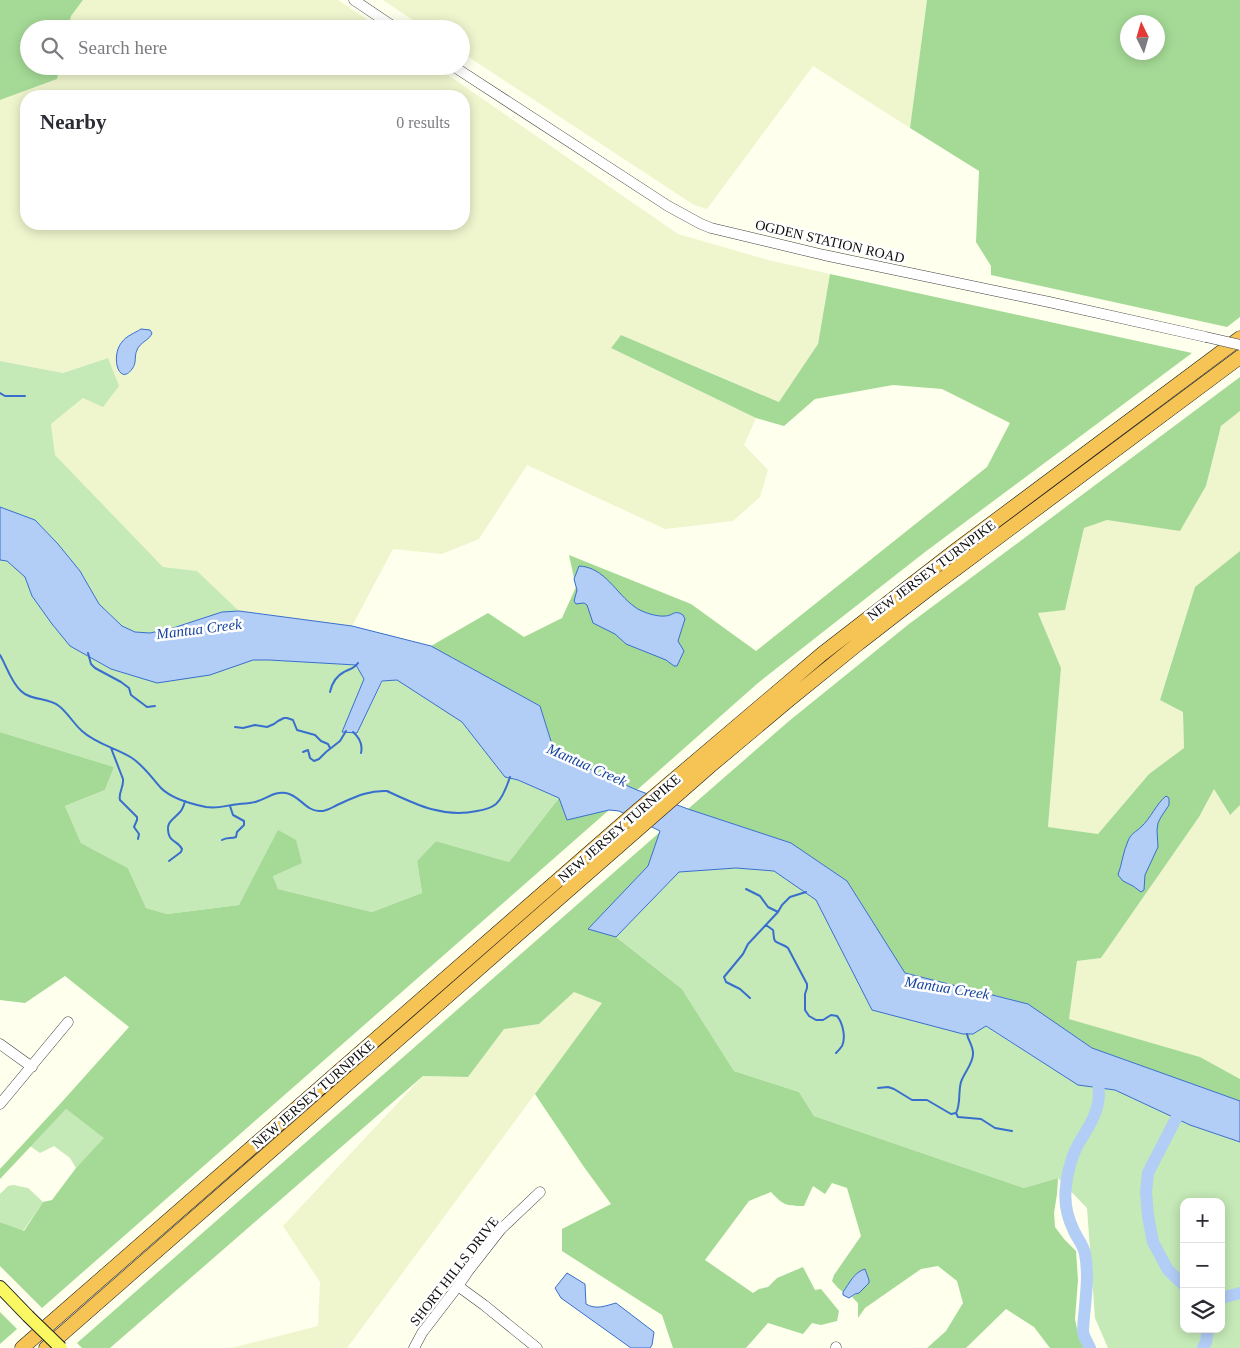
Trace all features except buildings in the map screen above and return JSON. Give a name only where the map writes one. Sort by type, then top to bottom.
[{"type":"highway","name":"NEW JERSEY TURNPIKE","points":[[22,1348],[623,824],[822,654],[1065,468],[1240,338]]},
{"type":"highway","name":"NEW JERSEY TURNPIKE","points":[[46,1348],[790,698],[930,588],[1240,357]]},
{"type":"main road","points":[[0,1287],[61,1348]]},
{"type":"street","points":[[354,0],[384,20]]},
{"type":"street","name":"OGDEN STATION ROAD","points":[[466,75],[668,206],[711,228],[824,256],[1048,302],[1240,345]]},
{"type":"street","points":[[0,1104],[68,1022]]},
{"type":"street","points":[[0,1044],[32,1067]]},
{"type":"street","name":"SHORT HILLS DRIVE","points":[[414,1348],[422,1333],[501,1229],[540,1192]]},
{"type":"street","points":[[458,1286],[537,1348]]},
{"type":"green space","points":[[0,0],[83,0],[70,20],[20,20],[20,75],[58,75],[57,79],[27,90],[20,90],[20,93],[0,100]]},
{"type":"green space","points":[[83,0],[338,0],[368,20],[70,20]]},
{"type":"green space","points":[[383,0],[927,0],[910,128],[813,66],[707,209],[694,205],[470,58],[470,20],[413,20]]},
{"type":"green space","points":[[927,0],[1240,0],[1240,317],[1227,327],[991,275],[991,266],[976,242],[979,171],[910,128]]},
{"type":"green space","points":[[58,75],[448,75],[470,90],[27,90],[57,79]]},
{"type":"green space","points":[[470,90],[678,234],[768,260],[830,274],[818,344],[780,402],[621,335],[611,348],[756,418],[744,445],[768,470],[760,497],[733,521],[665,529],[527,465],[479,539],[442,554],[393,549],[352,626],[239,611],[197,571],[163,567],[55,455],[51,424],[83,398],[108,358],[63,373],[0,361],[0,100],[20,93],[20,230],[470,230]]},
{"type":"green space","points":[[830,274],[1192,353],[925,552],[758,683],[637,790],[555,754],[540,706],[431,646],[488,613],[524,637],[562,618],[576,587],[569,555],[691,604],[756,651],[987,467],[1010,423],[942,389],[893,385],[815,399],[784,426],[756,418],[611,348],[621,335],[779,402],[818,344]]},
{"type":"green space","points":[[108,358],[119,386],[103,407],[83,398],[51,424],[55,455],[163,567],[197,571],[239,611],[222,612],[173,628],[150,633],[135,632],[122,626],[99,604],[80,571],[35,520],[0,507],[0,361],[63,373]]},
{"type":"green space","points":[[1240,377],[1240,411],[1221,426],[1206,486],[1180,531],[1107,520],[1084,528],[1065,610],[1038,613],[1061,668],[1048,827],[1098,834],[1149,774],[1184,748],[1183,712],[1160,700],[1195,587],[1240,551],[1240,805],[1230,815],[1214,789],[1199,817],[1101,958],[1077,961],[1069,1019],[1200,1057],[1240,1079],[1240,1101],[1092,1048],[1028,1004],[905,973],[847,881],[791,843],[688,809],[789,721],[909,624]]},
{"type":"green space","points":[[1240,411],[1240,551],[1195,587],[1160,699],[1183,711],[1184,748],[1149,774],[1098,834],[1048,827],[1061,668],[1038,613],[1065,610],[1084,528],[1107,520],[1180,530],[1206,486],[1221,426]]},
{"type":"green space","points":[[0,560],[7,561],[26,577],[32,596],[70,646],[111,669],[133,674],[234,666],[253,660],[356,665],[364,679],[343,731],[357,733],[383,681],[397,680],[462,722],[505,777],[518,780],[559,798],[509,862],[436,841],[417,861],[422,893],[372,912],[278,889],[273,876],[296,840],[239,905],[167,914],[146,908],[128,868],[81,843],[65,806],[105,790],[114,767],[0,732]]},
{"type":"green space","points":[[0,732],[114,767],[105,790],[65,806],[81,843],[128,868],[146,908],[167,914],[239,905],[278,830],[296,840],[302,863],[273,876],[278,889],[372,912],[422,893],[417,861],[436,841],[509,862],[559,798],[568,819],[609,810],[42,1308],[0,1266],[0,1222],[24,1231],[43,1202],[52,1200],[76,1168],[104,1138],[66,1109],[0,1179],[0,1169],[129,1027],[65,976],[25,1003],[0,1000]]},
{"type":"green space","points":[[1214,788],[1229,815],[1240,805],[1240,1079],[1200,1057],[1069,1019],[1077,961],[1101,958],[1199,817]]},
{"type":"green space","points":[[660,832],[648,866],[589,929],[616,937],[682,989],[734,1071],[799,1092],[814,1116],[1024,1188],[1058,1178],[1054,1213],[1055,1227],[1076,1251],[1078,1280],[1075,1319],[1078,1334],[1087,1348],[1050,1348],[1034,1327],[1006,1309],[966,1348],[927,1348],[946,1331],[963,1303],[957,1281],[938,1266],[921,1269],[865,1308],[858,1318],[858,1303],[852,1297],[866,1285],[856,1274],[843,1292],[832,1281],[834,1275],[861,1236],[847,1188],[832,1183],[825,1194],[813,1186],[804,1206],[785,1204],[771,1192],[749,1201],[705,1260],[753,1293],[768,1287],[777,1278],[803,1267],[815,1290],[821,1289],[839,1311],[837,1321],[821,1325],[812,1323],[803,1334],[768,1323],[746,1348],[673,1348],[662,1315],[562,1251],[562,1229],[611,1204],[535,1094],[602,1003],[574,992],[539,1024],[504,1029],[468,1077],[423,1076],[110,1348],[82,1348],[77,1343]]},
{"type":"green space","points":[[736,868],[774,871],[816,900],[872,1010],[973,1034],[985,1026],[1078,1085],[1115,1090],[1190,1125],[1240,1142],[1240,1348],[1108,1348],[1095,1318],[1087,1208],[1058,1178],[1024,1188],[814,1116],[799,1092],[734,1071],[682,989],[616,937],[679,872]]},
{"type":"green space","points":[[574,991],[603,1002],[347,1348],[231,1348],[318,1326],[320,1282],[283,1226],[423,1076],[468,1077],[504,1028],[539,1024]]},
{"type":"green space","points":[[66,1109],[105,1138],[76,1168],[70,1158],[54,1146],[40,1153],[30,1146]]},
{"type":"green space","points":[[8,1186],[28,1188],[43,1202],[23,1231],[0,1222],[0,1194]]},
{"type":"green space","points":[[0,1312],[17,1329],[0,1344]]},
{"type":"water","points":[[141,329],[150,330],[152,333],[138,347],[132,369],[127,374],[123,374],[120,372],[116,361],[118,348],[126,338]]},
{"type":"water","points":[[0,507],[35,520],[80,571],[99,604],[122,626],[135,632],[150,633],[173,628],[222,612],[239,611],[352,626],[431,646],[540,706],[555,754],[637,790],[791,843],[847,881],[905,973],[1028,1004],[1092,1048],[1240,1101],[1240,1142],[1190,1125],[1115,1090],[1078,1085],[986,1026],[973,1034],[963,1034],[872,1010],[816,900],[774,871],[736,868],[679,872],[616,937],[588,929],[648,866],[660,831],[619,811],[609,810],[567,820],[559,798],[518,780],[505,777],[462,722],[397,680],[382,681],[357,733],[342,732],[364,679],[356,665],[253,660],[210,675],[157,683],[111,669],[70,646],[32,596],[25,577],[7,561],[0,560]]},
{"type":"water","points":[[579,566],[596,571],[603,576],[628,602],[641,611],[658,616],[668,616],[675,613],[683,615],[685,619],[678,641],[684,651],[677,666],[626,644],[615,634],[593,623],[587,605],[584,603],[576,604],[574,601],[577,590],[574,579]]},
{"type":"water","points":[[1166,796],[1169,798],[1169,805],[1158,823],[1158,847],[1145,875],[1144,890],[1141,892],[1123,881],[1118,875],[1129,838],[1145,823]]},
{"type":"water","points":[[865,1269],[869,1283],[859,1293],[849,1298],[843,1295],[852,1279]]},
{"type":"water","points":[[567,1273],[585,1284],[586,1304],[597,1307],[616,1303],[654,1332],[650,1348],[631,1348],[561,1298],[555,1288]]},
{"type":"waterway","points":[[0,393],[5,396],[25,396]]},
{"type":"waterway","points":[[88,653],[91,664],[95,668],[121,682],[129,688],[131,695],[147,707],[155,706]]},
{"type":"waterway","points":[[0,655],[14,683],[21,691],[30,696],[55,703],[88,735],[136,761],[165,792],[182,801],[200,806],[215,808],[251,803],[275,794],[286,793],[291,794],[310,808],[321,811],[328,810],[361,795],[387,791],[430,809],[465,813],[492,807],[496,804],[503,795],[510,777]]},
{"type":"waterway","points":[[330,692],[337,678],[358,663]]},
{"type":"waterway","points":[[235,727],[243,728],[255,725],[267,727],[287,718],[293,720],[297,730],[315,735],[321,741],[328,744],[330,748]]},
{"type":"waterway","points":[[303,752],[308,750],[310,758],[314,761],[319,759],[340,741],[346,731]]},
{"type":"waterway","points":[[353,732],[360,741],[361,753]]},
{"type":"waterway","points":[[111,748],[123,779],[120,800],[137,817],[134,827],[139,834],[138,839]]},
{"type":"waterway","points":[[169,861],[181,852],[182,849],[170,837],[168,827],[170,822],[182,810],[185,801]]},
{"type":"waterway","points":[[222,840],[236,837],[237,832],[244,825],[244,821],[233,815],[230,806]]},
{"type":"waterway","points":[[746,889],[760,896],[768,907],[778,912]]},
{"type":"waterway","points":[[750,998],[740,989],[726,982],[724,977],[743,954],[748,944],[778,912],[782,905],[790,897],[806,892]]},
{"type":"waterway","points":[[766,925],[773,930],[775,941],[788,948],[807,984],[805,1010],[809,1016],[816,1020],[823,1020],[831,1015],[837,1016],[839,1019],[844,1039],[842,1046],[836,1053]]},
{"type":"waterway","points":[[956,1113],[961,1082],[973,1056],[967,1034]]},
{"type":"waterway","name":"Mantua Creek","points":[[1090,1348],[1083,1331],[1087,1283],[1085,1254],[1070,1220],[1065,1192],[1074,1153],[1090,1125],[1098,1104],[1099,1089],[1096,1071]]},
{"type":"waterway","points":[[878,1088],[888,1087],[912,1100],[927,1100],[951,1114],[956,1113],[958,1117],[981,1119],[995,1128],[1012,1131]]},
{"type":"waterway","name":"Mantua Creek","points":[[1180,1281],[1168,1270],[1153,1242],[1146,1192],[1148,1173],[1184,1103]]},
{"type":"waterway","points":[[1225,1297],[1240,1293]]},
{"type":"waterway","name":"Mantua Creek","points":[[1203,1348],[1207,1333]]}]
